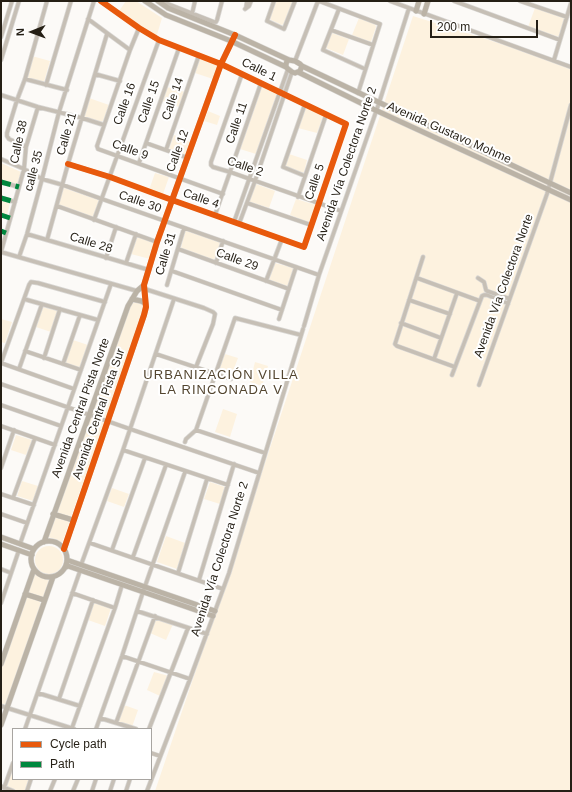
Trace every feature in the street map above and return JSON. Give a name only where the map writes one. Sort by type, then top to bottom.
[{"type":"street","points":[[1,37],[12,1]]},
{"type":"street","points":[[1,60],[19,1]]},
{"type":"street","points":[[26,146],[9,139],[7,133],[47,1]]},
{"type":"street","points":[[46,85],[71,1]]},
{"type":"street","name":"calle 35","points":[[27,234],[59,112],[94,1]]},
{"type":"street","name":"Calle 1","points":[[101,1],[139,28],[159,40],[221,64],[346,124]]},
{"type":"street","points":[[145,1],[166,15],[231,41],[289,69],[298,72],[302,66]]},
{"type":"street","points":[[158,1],[168,8],[235,34],[289,60],[295,61],[318,1],[380,24],[358,93]]},
{"type":"street","points":[[163,1],[214,22],[216,22],[222,1]]},
{"type":"street","points":[[192,14],[195,1]]},
{"type":"street","points":[[248,1],[246,9],[251,1]]},
{"type":"street","points":[[274,1],[267,21],[284,29],[295,1]]},
{"type":"street","points":[[390,1],[571,67]]},
{"type":"street","points":[[416,11],[419,1]]},
{"type":"street","points":[[424,14],[428,1]]},
{"type":"street","points":[[454,1],[560,40]]},
{"type":"street","points":[[520,1],[567,17]]},
{"type":"street","points":[[554,60],[571,3]]},
{"type":"street","name":"Avenida Vía Colectora Norte 2","points":[[152,776],[229,573],[319,275],[379,103],[409,8]]},
{"type":"street","points":[[339,9],[323,50],[366,69]]},
{"type":"street","points":[[88,19],[130,50]]},
{"type":"street","name":"Calle 9","points":[[139,28],[104,125],[97,146],[98,149],[223,194]]},
{"type":"street","points":[[331,30],[373,45]]},
{"type":"street","name":"Calle 21","points":[[47,240],[107,34]]},
{"type":"street","points":[[231,41],[235,34]]},
{"type":"street","name":"Calle 16","points":[[94,220],[159,40]]},
{"type":"street","name":"Calle 12","points":[[145,287],[157,242],[221,64],[231,41]]},
{"type":"street","name":"Calle 15","points":[[138,164],[179,48]]},
{"type":"street","name":"Calle 14","points":[[166,150],[199,55]]},
{"type":"street","points":[[239,224],[285,94],[289,69],[287,62],[289,60]]},
{"type":"street","name":"Avenida Gustavo Mohme","points":[[295,61],[302,66],[358,93],[571,193]]},
{"type":"street","points":[[234,222],[289,69]]},
{"type":"street","name":"Avenida Gustavo Mohme","points":[[298,72],[376,111],[548,192],[571,200]]},
{"type":"street","points":[[95,74],[120,81]]},
{"type":"street","name":"Calle 2","points":[[242,74],[211,165],[213,167],[341,211]]},
{"type":"street","points":[[24,78],[67,90]]},
{"type":"street","name":"Calle 11","points":[[215,215],[261,83]]},
{"type":"street","points":[[1,95],[104,125]]},
{"type":"street","points":[[305,104],[283,168],[305,176]]},
{"type":"street","points":[[550,183],[571,105]]},
{"type":"street","name":"Calle 38","points":[[1,252],[24,169],[26,146],[38,106]]},
{"type":"street","points":[[298,197],[326,115]]},
{"type":"street","name":"Calle 5","points":[[304,246],[346,124]]},
{"type":"street","points":[[146,143],[188,158]]},
{"type":"street","name":"Calle 30","points":[[1,160],[24,169],[42,179],[319,275]]},
{"type":"street","name":"Calle 4","points":[[68,164],[110,177],[304,246]]},
{"type":"street","points":[[1,182],[19,187]]},
{"type":"street","name":"Avenida Vía Colectora Norte","points":[[479,385],[550,183]]},
{"type":"street","points":[[1,198],[15,202]]},
{"type":"street","points":[[247,203],[312,225]]},
{"type":"street","points":[[57,206],[157,242]]},
{"type":"street","points":[[1,215],[10,218]]},
{"type":"street","points":[[106,258],[116,227]]},
{"type":"street","name":"Calle 31","points":[[167,285],[184,228]]},
{"type":"street","points":[[1,231],[6,233]]},
{"type":"street","points":[[19,257],[27,234]]},
{"type":"street","name":"Calle 28","points":[[27,234],[149,270]]},
{"type":"street","points":[[126,263],[136,234]]},
{"type":"street","points":[[266,281],[282,239]]},
{"type":"street","points":[[216,263],[223,241]]},
{"type":"street","name":"Calle 29","points":[[178,249],[289,289]]},
{"type":"street","points":[[1,252],[137,291]]},
{"type":"street","points":[[423,257],[401,323],[396,345],[455,367]]},
{"type":"street","points":[[279,319],[296,267]]},
{"type":"street","points":[[172,271],[282,310]]},
{"type":"street","points":[[417,278],[480,301]]},
{"type":"street","points":[[478,278],[484,282],[487,291],[510,298]]},
{"type":"street","points":[[74,388],[1,363],[28,285],[33,282],[105,302]]},
{"type":"street","points":[[20,544],[111,284]]},
{"type":"street","points":[[145,287],[174,299],[204,308],[215,314],[213,324],[196,367]]},
{"type":"street","name":"Avenida Central Pista Norte","points":[[44,542],[128,306],[137,291],[145,287]]},
{"type":"street","name":"Avenida Central Pista Sur","points":[[64,549],[144,315],[145,287]]},
{"type":"street","points":[[434,359],[457,293]]},
{"type":"street","points":[[452,375],[482,296],[484,295],[508,304]]},
{"type":"street","points":[[24,299],[98,320]]},
{"type":"street","points":[[132,299],[145,303]]},
{"type":"street","points":[[82,565],[174,299]]},
{"type":"street","points":[[409,300],[450,314]]},
{"type":"street","points":[[19,370],[42,304]]},
{"type":"street","points":[[44,358],[60,309]]},
{"type":"street","points":[[63,364],[80,315]]},
{"type":"street","points":[[185,442],[186,439],[196,430],[235,318],[301,336]]},
{"type":"street","points":[[401,323],[441,338]]},
{"type":"street","points":[[1,343],[7,345]]},
{"type":"street","points":[[25,351],[81,370]]},
{"type":"street","points":[[156,354],[231,378]]},
{"type":"street","points":[[1,384],[259,473]]},
{"type":"street","points":[[1,405],[61,426]]},
{"type":"street","points":[[1,426],[55,445]]},
{"type":"street","points":[[1,468],[14,430]]},
{"type":"street","points":[[196,430],[265,453]]},
{"type":"street","points":[[13,498],[35,438]]},
{"type":"street","points":[[123,450],[185,472],[228,485]]},
{"type":"street","points":[[112,550],[145,458]]},
{"type":"street","points":[[199,580],[234,464]]},
{"type":"street","points":[[133,557],[166,465]]},
{"type":"street","points":[[96,728],[185,472]]},
{"type":"street","points":[[178,573],[207,479]]},
{"type":"street","points":[[1,494],[34,505]]},
{"type":"street","points":[[1,514],[27,524]]},
{"type":"street","points":[[54,514],[73,520]]},
{"type":"street","points":[[1,537],[34,549]]},
{"type":"street","points":[[50,541],[55,542],[64,549],[67,560],[66,566],[61,573],[53,577],[44,577],[37,573],[31,561],[34,549],[44,542],[50,541]]},
{"type":"street","points":[[90,543],[223,589]]},
{"type":"street","points":[[1,544],[32,555]]},
{"type":"street","points":[[1,603],[19,550]]},
{"type":"street","points":[[67,560],[214,613]]},
{"type":"street","points":[[66,566],[122,585],[144,589]]},
{"type":"street","points":[[1,569],[11,573]]},
{"type":"street","points":[[1,664],[34,569]]},
{"type":"street","points":[[25,728],[80,571]]},
{"type":"street","points":[[1,725],[53,577]]},
{"type":"street","points":[[73,728],[122,585]]},
{"type":"street","points":[[1,589],[6,590]]},
{"type":"street","points":[[72,593],[115,608]]},
{"type":"street","points":[[25,594],[44,600]]},
{"type":"street","points":[[59,699],[93,600]]},
{"type":"street","points":[[137,610],[207,634]]},
{"type":"street","points":[[116,723],[155,616]]},
{"type":"street","points":[[149,728],[188,628]]},
{"type":"street","points":[[122,656],[190,679]]},
{"type":"street","points":[[38,693],[80,706]]},
{"type":"street","points":[[1,706],[70,728]]},
{"type":"street","points":[[100,718],[133,728]]},
{"type":"street","points":[[152,753],[160,756]]},
{"type":"street","points":[[12,765],[3,787],[12,791]]},
{"type":"street","points":[[27,791],[31,780]]},
{"type":"street","points":[[50,791],[55,780]]},
{"type":"street","points":[[73,791],[78,780]]},
{"type":"street","points":[[92,791],[96,780]]},
{"type":"street","points":[[110,791],[114,780]]},
{"type":"street","points":[[126,791],[130,780]]},
{"type":"street","name":"Avenida Vía Colectora Norte 2","points":[[146,791],[150,780]]},
{"type":"shaded area","points":[[126,1],[136,1],[162,18],[156,38],[119,11]]},
{"type":"shaded area","points":[[276,1],[293,1],[284,24],[282,25],[271,20],[270,18]]},
{"type":"shaded area","points":[[535,8],[565,17],[559,37],[528,27]]},
{"type":"shaded area","points":[[413,16],[571,66],[571,791],[155,791],[215,614]]},
{"type":"shaded area","points":[[359,18],[375,24],[376,27],[371,42],[352,35]]},
{"type":"shaded area","points":[[332,33],[349,39],[343,55],[326,48]]},
{"type":"shaded area","points":[[32,56],[50,61],[44,82],[42,83],[27,78]]},
{"type":"shaded area","points":[[200,58],[219,64],[213,79],[195,73]]},
{"type":"shaded area","points":[[167,87],[185,92],[179,107],[162,101]]},
{"type":"shaded area","points":[[262,87],[277,93],[256,154],[240,149]]},
{"type":"shaded area","points":[[89,98],[109,105],[103,121],[101,122],[84,117]]},
{"type":"shaded area","points":[[305,108],[322,115],[323,117],[317,133],[298,128]]},
{"type":"shaded area","points":[[208,111],[220,116],[217,125],[204,121]]},
{"type":"shaded area","points":[[174,135],[191,142],[186,155],[169,149]]},
{"type":"shaded area","points":[[289,154],[307,160],[304,172],[302,173],[285,167]]},
{"type":"shaded area","points":[[1,163],[21,172],[17,186],[1,181]]},
{"type":"shaded area","points":[[155,173],[169,177],[163,194],[149,190]]},
{"type":"shaded area","points":[[256,184],[275,191],[269,208],[250,202],[249,200],[254,185]]},
{"type":"shaded area","points":[[63,188],[99,200],[100,201],[94,217],[92,218],[59,206],[58,204]]},
{"type":"shaded area","points":[[296,199],[316,205],[309,223],[290,215]]},
{"type":"shaded area","points":[[1,200],[10,203],[7,215],[1,214]]},
{"type":"shaded area","points":[[185,231],[219,242],[220,244],[215,258],[213,260],[182,249]]},
{"type":"shaded area","points":[[138,237],[155,243],[150,259],[131,254]]},
{"type":"shaded area","points":[[274,263],[294,268],[289,286],[270,280]]},
{"type":"shaded area","points":[[135,301],[143,304],[144,310],[107,417],[105,418],[94,415],[92,413],[128,307]]},
{"type":"shaded area","points":[[43,307],[58,311],[51,332],[36,327]]},
{"type":"shaded area","points":[[1,319],[12,322],[5,343],[1,342]]},
{"type":"shaded area","points":[[73,340],[88,345],[81,367],[78,368],[65,362]]},
{"type":"shaded area","points":[[225,354],[238,358],[231,376],[218,372]]},
{"type":"shaded area","points":[[255,362],[268,366],[262,386],[250,382]]},
{"type":"shaded area","points":[[223,409],[237,414],[230,437],[215,432]]},
{"type":"shaded area","points":[[91,417],[103,422],[104,424],[71,517],[57,512]]},
{"type":"shaded area","points":[[16,435],[32,440],[26,455],[11,450]]},
{"type":"shaded area","points":[[22,481],[38,486],[33,501],[17,496]]},
{"type":"shaded area","points":[[210,482],[225,487],[220,504],[204,499]]},
{"type":"shaded area","points":[[112,488],[129,494],[124,507],[107,501]]},
{"type":"shaded area","points":[[56,516],[70,521],[62,543],[48,537]]},
{"type":"shaded area","points":[[166,536],[185,543],[177,569],[157,562]]},
{"type":"shaded area","points":[[49,546],[59,550],[63,560],[59,570],[49,574],[39,570],[35,560],[39,550]]},
{"type":"shaded area","points":[[35,573],[42,578],[50,579],[43,598],[30,594],[28,590]]},
{"type":"shaded area","points":[[27,597],[39,601],[41,604],[7,704],[1,705],[1,669],[24,600]]},
{"type":"shaded area","points":[[94,602],[111,608],[105,626],[88,620]]},
{"type":"shaded area","points":[[155,618],[173,624],[166,640],[150,633]]},
{"type":"shaded area","points":[[154,672],[169,676],[160,696],[147,690]]},
{"type":"shaded area","points":[[124,705],[138,710],[132,727],[118,722]]},
{"type":"shaded area","points":[[12,773],[12,780],[29,780],[25,791],[16,791],[8,788],[7,786]]},
{"type":"marked path","points":[[1,182],[19,187]]},
{"type":"marked path","points":[[1,198],[15,202]]},
{"type":"marked path","points":[[1,215],[10,218]]},
{"type":"marked path","points":[[1,231],[6,233]]},
{"type":"cycle path","points":[[68,164],[110,177],[304,247],[346,124],[221,64],[159,40],[139,28],[101,1]]},
{"type":"cycle path","points":[[64,549],[144,315],[146,307],[144,285],[157,242],[221,64],[235,35]]},
{"type":"district","name":"URBANIZACIÓN VILLA LA RINCONADA V","points":[[221,382]]}]
